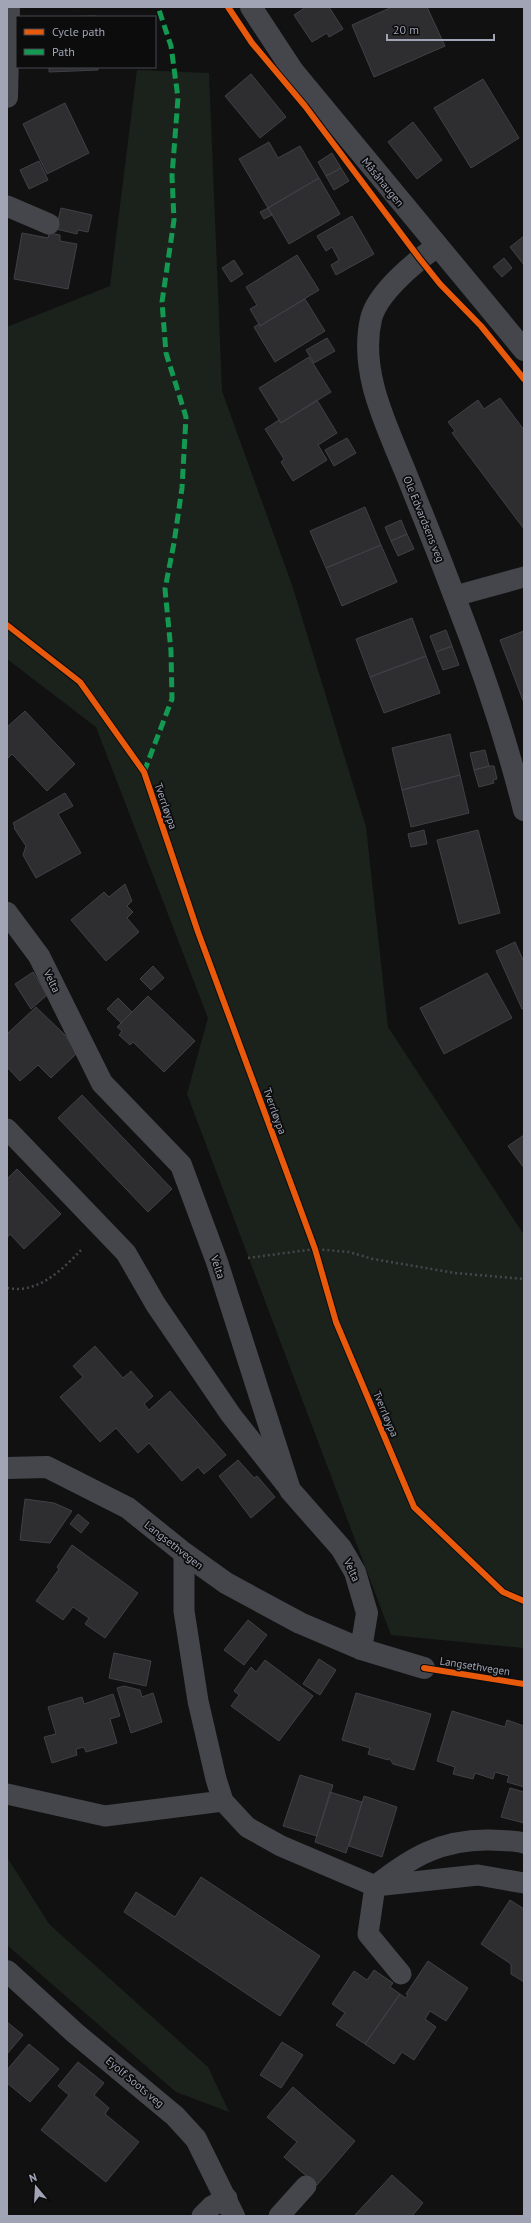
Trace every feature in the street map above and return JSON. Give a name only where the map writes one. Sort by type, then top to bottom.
[{"type":"street","points":[[7,98],[9,7]]},
{"type":"street","name":"Måsåhaugen","points":[[251,7],[293,71],[436,247],[524,350]]},
{"type":"street","name":"Ole Edvardsens veg","points":[[436,247],[420,259],[383,296],[371,318],[368,352],[377,404],[455,596],[484,675],[519,772],[524,810]]},
{"type":"street","name":"Velta","points":[[7,914],[39,956],[102,1083],[181,1165],[216,1262],[290,1490],[341,1548],[355,1572],[367,1613],[361,1648]]},
{"type":"street","name":"Langsethvegen","points":[[7,1468],[46,1467],[128,1508],[184,1553],[226,1583],[300,1622],[361,1648],[424,1668]]},
{"type":"street","name":"Eyolf Soots veg","points":[[7,1971],[75,2033],[175,2116],[196,2139],[231,2207]]},
{"type":"lane","points":[[7,206],[49,224]]},
{"type":"lane","points":[[455,596],[524,577]]},
{"type":"lane","points":[[7,1129],[126,1253],[156,1305],[231,1415],[290,1490]]},
{"type":"lane","points":[[184,1553],[184,1611],[198,1701],[216,1779],[223,1802],[247,1827],[281,1846],[375,1886],[478,1875],[524,1883]]},
{"type":"lane","points":[[7,1794],[105,1816],[223,1802]]},
{"type":"lane","points":[[401,1974],[368,1934],[375,1886],[399,1867],[422,1853],[444,1845],[476,1840],[515,1841],[524,1843]]},
{"type":"lane","points":[[279,2216],[306,2186]]},
{"type":"lane","points":[[202,2216],[212,2206],[231,2207]]},
{"type":"path","points":[[7,1288],[25,1288],[39,1284],[58,1273],[102,1229]]},
{"type":"path","points":[[313,1241],[318,1256]]},
{"type":"path","points":[[216,1262],[315,1248],[349,1252],[373,1259],[455,1273],[524,1279]]},
{"type":"shaded area","points":[[137,70],[209,73],[222,391],[292,585],[366,827],[388,1027],[524,1235],[524,1648],[391,1635],[187,1094],[208,1018],[96,727],[7,659],[7,327],[110,286]]},
{"type":"shaded area","points":[[7,1857],[49,1924],[208,2067],[229,2112],[176,2092],[7,1945]]},
{"type":"building","points":[[306,7],[329,7],[343,29],[329,37],[327,33],[312,42],[294,15]]},
{"type":"building","points":[[392,7],[427,7],[445,46],[374,77],[352,25]]},
{"type":"building","points":[[49,68],[98,68],[98,70],[49,72]]},
{"type":"building","points":[[251,74],[286,117],[260,138],[225,96]]},
{"type":"building","points":[[483,79],[519,138],[471,168],[434,108]]},
{"type":"building","points":[[65,103],[89,153],[47,174],[23,124]]},
{"type":"building","points":[[413,122],[442,160],[417,179],[388,142]]},
{"type":"building","points":[[269,142],[278,158],[300,146],[319,178],[268,208],[239,159]]},
{"type":"building","points":[[332,153],[341,168],[326,176],[318,162]]},
{"type":"building","points":[[39,161],[48,180],[29,189],[20,170]]},
{"type":"building","points":[[341,168],[349,181],[334,190],[326,176]]},
{"type":"building","points":[[319,178],[340,214],[289,244],[268,208]]},
{"type":"building","points":[[61,208],[92,215],[88,232],[78,230],[77,234],[56,229]]},
{"type":"building","points":[[268,208],[272,215],[264,219],[260,212]]},
{"type":"building","points":[[352,216],[374,254],[336,275],[331,265],[339,260],[332,247],[326,251],[317,236]]},
{"type":"building","points":[[22,233],[48,238],[49,233],[60,235],[60,241],[77,244],[68,289],[14,279]]},
{"type":"building","points":[[524,236],[524,265],[510,247]]},
{"type":"building","points":[[297,255],[319,290],[260,326],[250,309],[257,305],[246,287]]},
{"type":"building","points":[[504,258],[512,268],[502,277],[493,267]]},
{"type":"building","points":[[234,260],[243,274],[231,282],[222,268]]},
{"type":"building","points":[[305,299],[325,331],[275,362],[254,327],[259,324],[260,326]]},
{"type":"building","points":[[327,338],[335,351],[314,363],[306,350]]},
{"type":"building","points":[[309,357],[331,392],[281,423],[259,388]]},
{"type":"building","points":[[500,398],[524,430],[524,529],[452,433],[455,431],[448,422],[478,400],[484,409]]},
{"type":"building","points":[[317,400],[337,433],[318,445],[327,460],[293,481],[281,462],[284,459],[265,429],[279,420],[281,423]]},
{"type":"building","points":[[347,438],[356,453],[334,466],[325,450]]},
{"type":"building","points":[[365,507],[381,545],[326,568],[310,531]]},
{"type":"building","points":[[401,520],[407,534],[391,541],[385,527]]},
{"type":"building","points":[[407,534],[414,549],[398,556],[391,541]]},
{"type":"building","points":[[381,545],[397,582],[342,606],[326,568]]},
{"type":"building","points":[[412,618],[426,656],[370,677],[356,639]]},
{"type":"building","points":[[446,630],[452,646],[436,652],[430,636]]},
{"type":"building","points":[[524,631],[524,703],[500,640]]},
{"type":"building","points":[[452,646],[459,665],[443,670],[436,652]]},
{"type":"building","points":[[426,656],[440,693],[384,713],[370,677]]},
{"type":"building","points":[[25,711],[75,764],[47,791],[12,754],[7,759],[7,727]]},
{"type":"building","points":[[450,734],[460,775],[402,790],[392,748]]},
{"type":"building","points":[[485,750],[489,766],[474,770],[470,753]]},
{"type":"building","points":[[494,766],[497,779],[493,780],[494,783],[479,787],[474,770]]},
{"type":"building","points":[[460,775],[469,813],[411,827],[402,790]]},
{"type":"building","points":[[65,793],[73,806],[58,814],[81,853],[36,878],[23,855],[26,846],[14,828],[13,823]]},
{"type":"building","points":[[424,830],[427,844],[411,847],[408,834]]},
{"type":"building","points":[[478,830],[500,913],[459,924],[437,840]]},
{"type":"building","points":[[125,884],[132,901],[127,906],[133,912],[127,918],[139,932],[106,961],[71,920],[104,892],[109,897]]},
{"type":"building","points":[[515,942],[524,962],[524,1008],[522,1009],[496,951]]},
{"type":"building","points":[[153,966],[164,978],[151,990],[140,979]]},
{"type":"building","points":[[33,972],[47,995],[31,1009],[15,984]]},
{"type":"building","points":[[487,973],[512,1018],[444,1054],[420,1008]]},
{"type":"building","points":[[148,996],[195,1041],[164,1072],[133,1042],[130,1045],[119,1035],[122,1031],[117,1027]]},
{"type":"building","points":[[118,998],[132,1012],[121,1023],[107,1009]]},
{"type":"building","points":[[36,1007],[65,1035],[77,1053],[51,1078],[38,1065],[20,1081],[7,1067],[7,1034]]},
{"type":"building","points":[[82,1095],[172,1189],[148,1212],[58,1118]]},
{"type":"building","points":[[524,1135],[524,1168],[508,1146]]},
{"type":"building","points":[[17,1169],[61,1214],[24,1249],[10,1234],[7,1238],[7,1179]]},
{"type":"building","points":[[95,1346],[123,1378],[131,1371],[153,1396],[144,1404],[149,1410],[170,1391],[226,1455],[204,1474],[198,1467],[182,1481],[149,1443],[138,1453],[116,1428],[100,1442],[60,1397],[83,1377],[73,1366]]},
{"type":"building","points":[[238,1460],[254,1478],[257,1476],[275,1497],[251,1518],[219,1476]]},
{"type":"building","points":[[25,1499],[54,1503],[72,1511],[50,1543],[20,1540]]},
{"type":"building","points":[[78,1514],[89,1523],[81,1533],[70,1524]]},
{"type":"building","points":[[72,1545],[138,1593],[105,1638],[85,1624],[89,1618],[73,1607],[63,1620],[36,1601],[59,1569],[57,1567]]},
{"type":"building","points":[[248,1620],[267,1635],[244,1665],[224,1650]]},
{"type":"building","points":[[114,1653],[151,1661],[146,1686],[109,1678]]},
{"type":"building","points":[[319,1659],[336,1670],[320,1695],[303,1684]]},
{"type":"building","points":[[265,1660],[313,1696],[279,1741],[231,1706],[239,1695],[234,1691],[251,1667],[256,1672]]},
{"type":"building","points":[[124,1686],[140,1690],[142,1697],[153,1693],[162,1722],[131,1733],[117,1688]]},
{"type":"building","points":[[356,1693],[431,1714],[414,1770],[393,1764],[389,1758],[388,1760],[368,1754],[370,1748],[342,1740]]},
{"type":"building","points":[[113,1694],[120,1716],[110,1719],[117,1743],[86,1752],[84,1747],[76,1749],[77,1755],[52,1763],[44,1737],[56,1734],[48,1707],[82,1697],[84,1704]]},
{"type":"building","points":[[452,1711],[505,1727],[507,1720],[524,1726],[524,1787],[507,1782],[509,1776],[495,1772],[493,1779],[475,1773],[473,1779],[453,1774],[455,1767],[437,1761]]},
{"type":"building","points":[[300,1775],[333,1785],[317,1836],[283,1826]]},
{"type":"building","points":[[510,1788],[524,1792],[524,1823],[501,1817]]},
{"type":"building","points":[[330,1792],[362,1802],[346,1853],[315,1842]]},
{"type":"building","points":[[364,1796],[397,1807],[382,1857],[349,1846]]},
{"type":"building","points":[[201,1877],[320,1956],[280,2016],[124,1912],[136,1892],[175,1917]]},
{"type":"building","points":[[510,1900],[524,1909],[524,1982],[511,1974],[511,1964],[481,1944]]},
{"type":"building","points":[[428,1961],[468,1988],[446,2021],[430,2011],[425,2019],[436,2027],[414,2060],[402,2052],[394,2064],[365,2044],[400,1994],[406,1998],[408,1995],[406,1994]]},
{"type":"building","points":[[374,1970],[393,1983],[390,1987],[400,1994],[365,2044],[336,2025],[345,2013],[332,2004],[354,1971],[367,1980]]},
{"type":"building","points":[[7,2022],[23,2035],[7,2054]]},
{"type":"building","points":[[282,2042],[303,2055],[281,2088],[260,2075]]},
{"type":"building","points":[[29,2044],[59,2069],[30,2102],[7,2083],[7,2070]]},
{"type":"building","points":[[78,2062],[104,2083],[94,2095],[109,2108],[105,2114],[139,2142],[106,2182],[41,2130],[69,2095],[58,2086]]},
{"type":"building","points":[[293,2087],[355,2141],[317,2185],[284,2157],[297,2142],[267,2117]]},
{"type":"building","points":[[392,2175],[423,2203],[412,2216],[354,2216]]},
{"type":"marked path","points":[[144,772],[172,699],[171,651],[165,589],[174,543],[182,488],[186,417],[166,353],[162,302],[174,220],[172,176],[178,98],[171,46],[158,7]]},
{"type":"cycle path","points":[[228,7],[252,43],[305,106],[420,259],[440,284],[481,326],[524,379]]},
{"type":"cycle path","name":"Tverrløypa","points":[[7,625],[80,682],[144,772],[198,932],[315,1249],[336,1322],[414,1507],[503,1592],[524,1601]]},
{"type":"cycle path","points":[[424,1668],[524,1684]]}]
